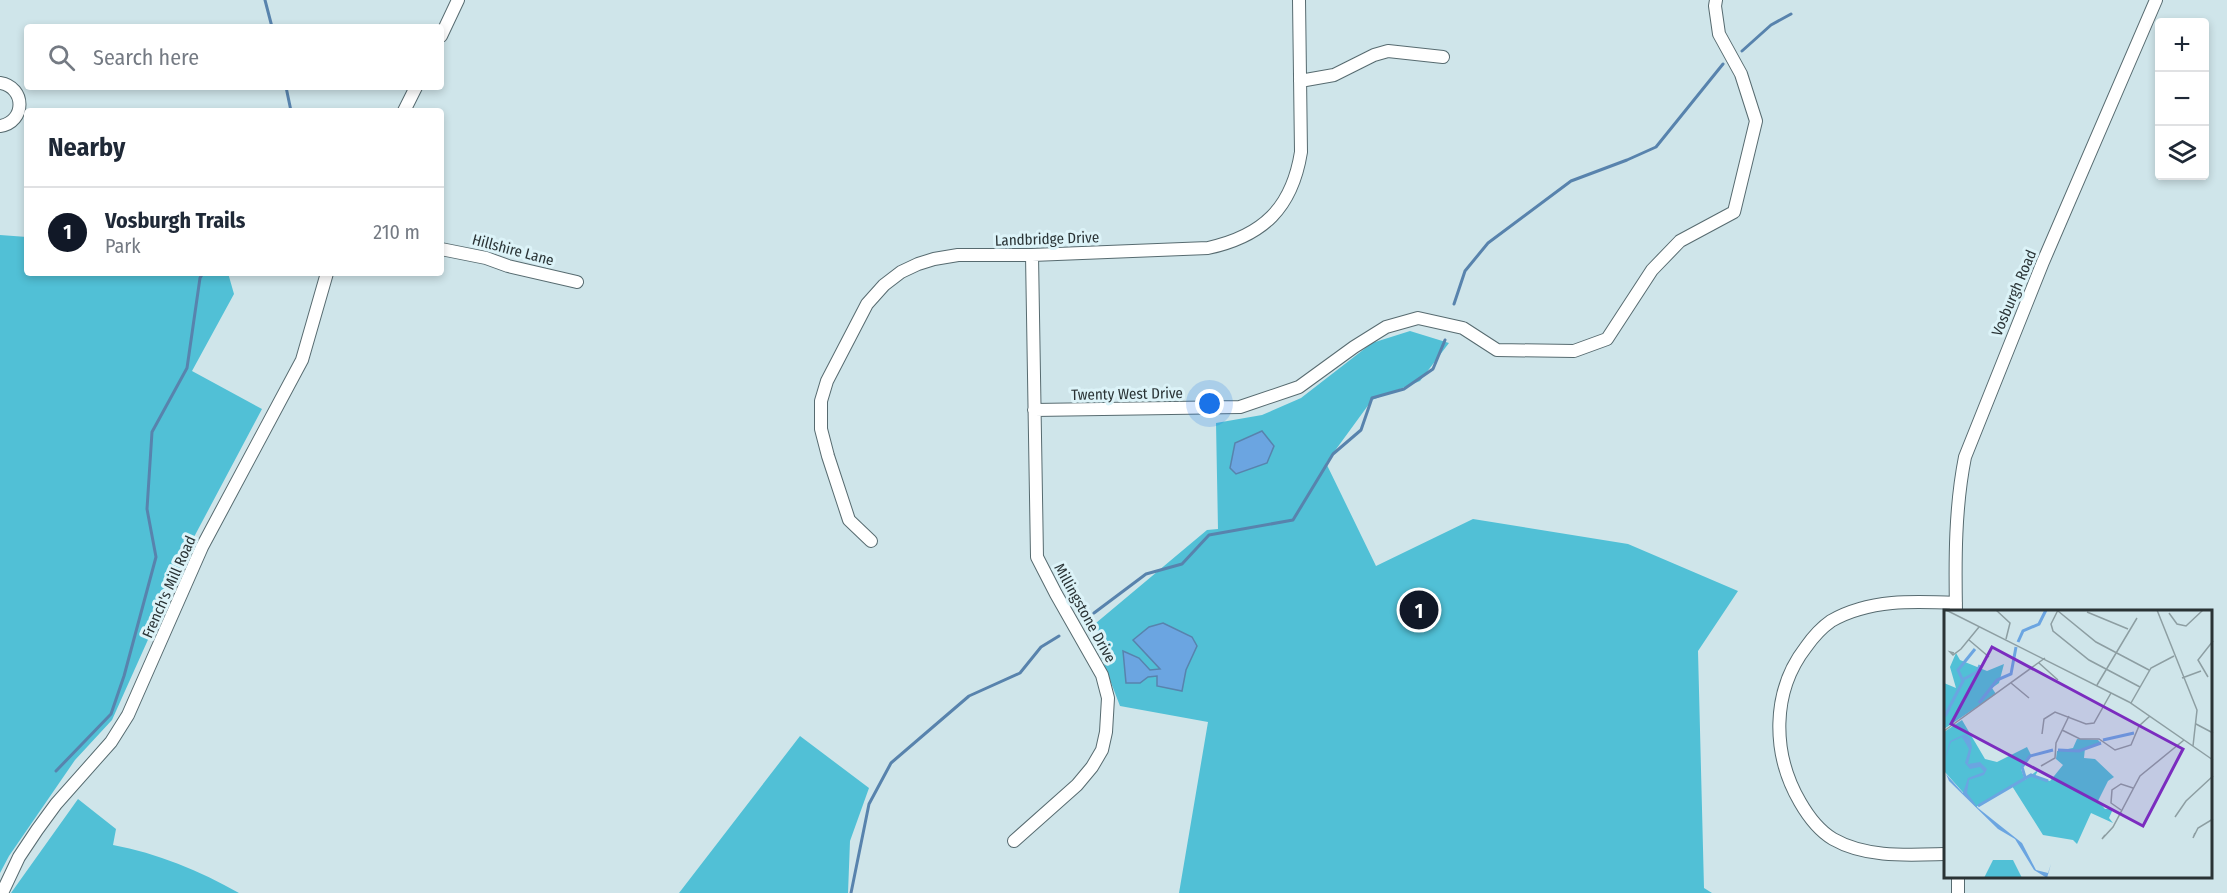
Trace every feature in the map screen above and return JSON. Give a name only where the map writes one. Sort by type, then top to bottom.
[{"type":"street","points":[[444,30],[458,0]]},
{"type":"street","name":"Landbridge Drive","points":[[871,541],[849,520],[821,429],[821,401],[827,381],[867,304],[884,285],[902,272],[934,259],[958,255],[1032,255],[1208,248],[1225,244],[1265,225],[1290,193],[1302,152],[1299,0]]},
{"type":"street","name":"Twenty West Drive","points":[[1034,410],[1240,407],[1299,387],[1353,347],[1386,327],[1418,318],[1463,328],[1497,350],[1574,351],[1607,339],[1652,270],[1680,241],[1734,212],[1756,121],[1741,74],[1719,34],[1716,0]]},
{"type":"street","name":"Vosburgh Road","points":[[1956,607],[1957,523],[1960,480],[1965,457],[2043,262],[2156,0]]},
{"type":"street","points":[[1300,81],[1334,75],[1374,55],[1389,51],[1443,57]]},
{"type":"street","points":[[0,83],[12,87],[17,93],[21,106],[15,119],[0,126]]},
{"type":"street","points":[[406,108],[415,90]]},
{"type":"street","name":"Hillshire Lane","points":[[444,250],[577,282]]},
{"type":"street","name":"Millingstone Drive","points":[[1014,841],[1077,785],[1092,767],[1102,750],[1106,732],[1108,698],[1102,675],[1037,557],[1032,255]]},
{"type":"street","name":"French's Mill Road","points":[[2,893],[19,858],[37,830],[56,804],[111,742],[128,715],[202,547],[302,360],[326,276]]},
{"type":"street","points":[[1944,854],[1886,854],[1851,847],[1832,838],[1819,828],[1802,805],[1784,769],[1779,719],[1784,687],[1796,660],[1815,635],[1830,622],[1848,613],[1880,603],[1918,601],[1956,607]]},
{"type":"shaded area","points":[[0,235],[24,237],[24,276],[229,276],[234,294],[192,371],[262,409],[194,537],[112,720],[75,760],[9,856],[0,873]]},
{"type":"shaded area","points":[[1410,331],[1449,343],[1420,381],[1372,400],[1326,463],[1376,566],[1473,519],[1628,544],[1738,591],[1698,651],[1704,888],[1712,893],[1179,893],[1208,722],[1120,706],[1090,628],[1207,530],[1218,529],[1216,423],[1262,415],[1301,398],[1372,343]]},
{"type":"shaded area","points":[[1262,431],[1274,446],[1267,463],[1236,474],[1230,468],[1235,443]]},
{"type":"shaded area","points":[[1163,623],[1192,637],[1197,646],[1186,670],[1182,691],[1157,686],[1157,676],[1148,677],[1140,683],[1126,683],[1123,651],[1139,658],[1150,670],[1160,669],[1133,640],[1149,627]]},
{"type":"shaded area","points":[[800,736],[869,788],[850,841],[848,893],[679,893]]},
{"type":"shaded area","points":[[78,799],[116,829],[113,845],[178,864],[239,893],[11,893]]},
{"type":"waterway","points":[[265,0],[271,24]]},
{"type":"waterway","points":[[1742,51],[1771,25],[1791,14]]},
{"type":"waterway","points":[[1454,304],[1465,271],[1488,243],[1571,181],[1656,147],[1723,64]]},
{"type":"waterway","points":[[287,90],[290,108]]},
{"type":"waterway","points":[[56,771],[111,714],[124,676],[156,557],[147,509],[152,432],[187,368],[201,276]]},
{"type":"waterway","points":[[1094,613],[1146,574],[1182,564],[1209,535],[1293,520],[1333,454],[1361,430],[1372,398],[1404,389],[1433,369],[1445,340]]},
{"type":"waterway","points":[[851,893],[869,804],[891,763],[969,696],[1020,673],[1041,647],[1059,636]]},
{"type":"place","name":"Vosburgh Trails","points":[[1419,610]]}]
